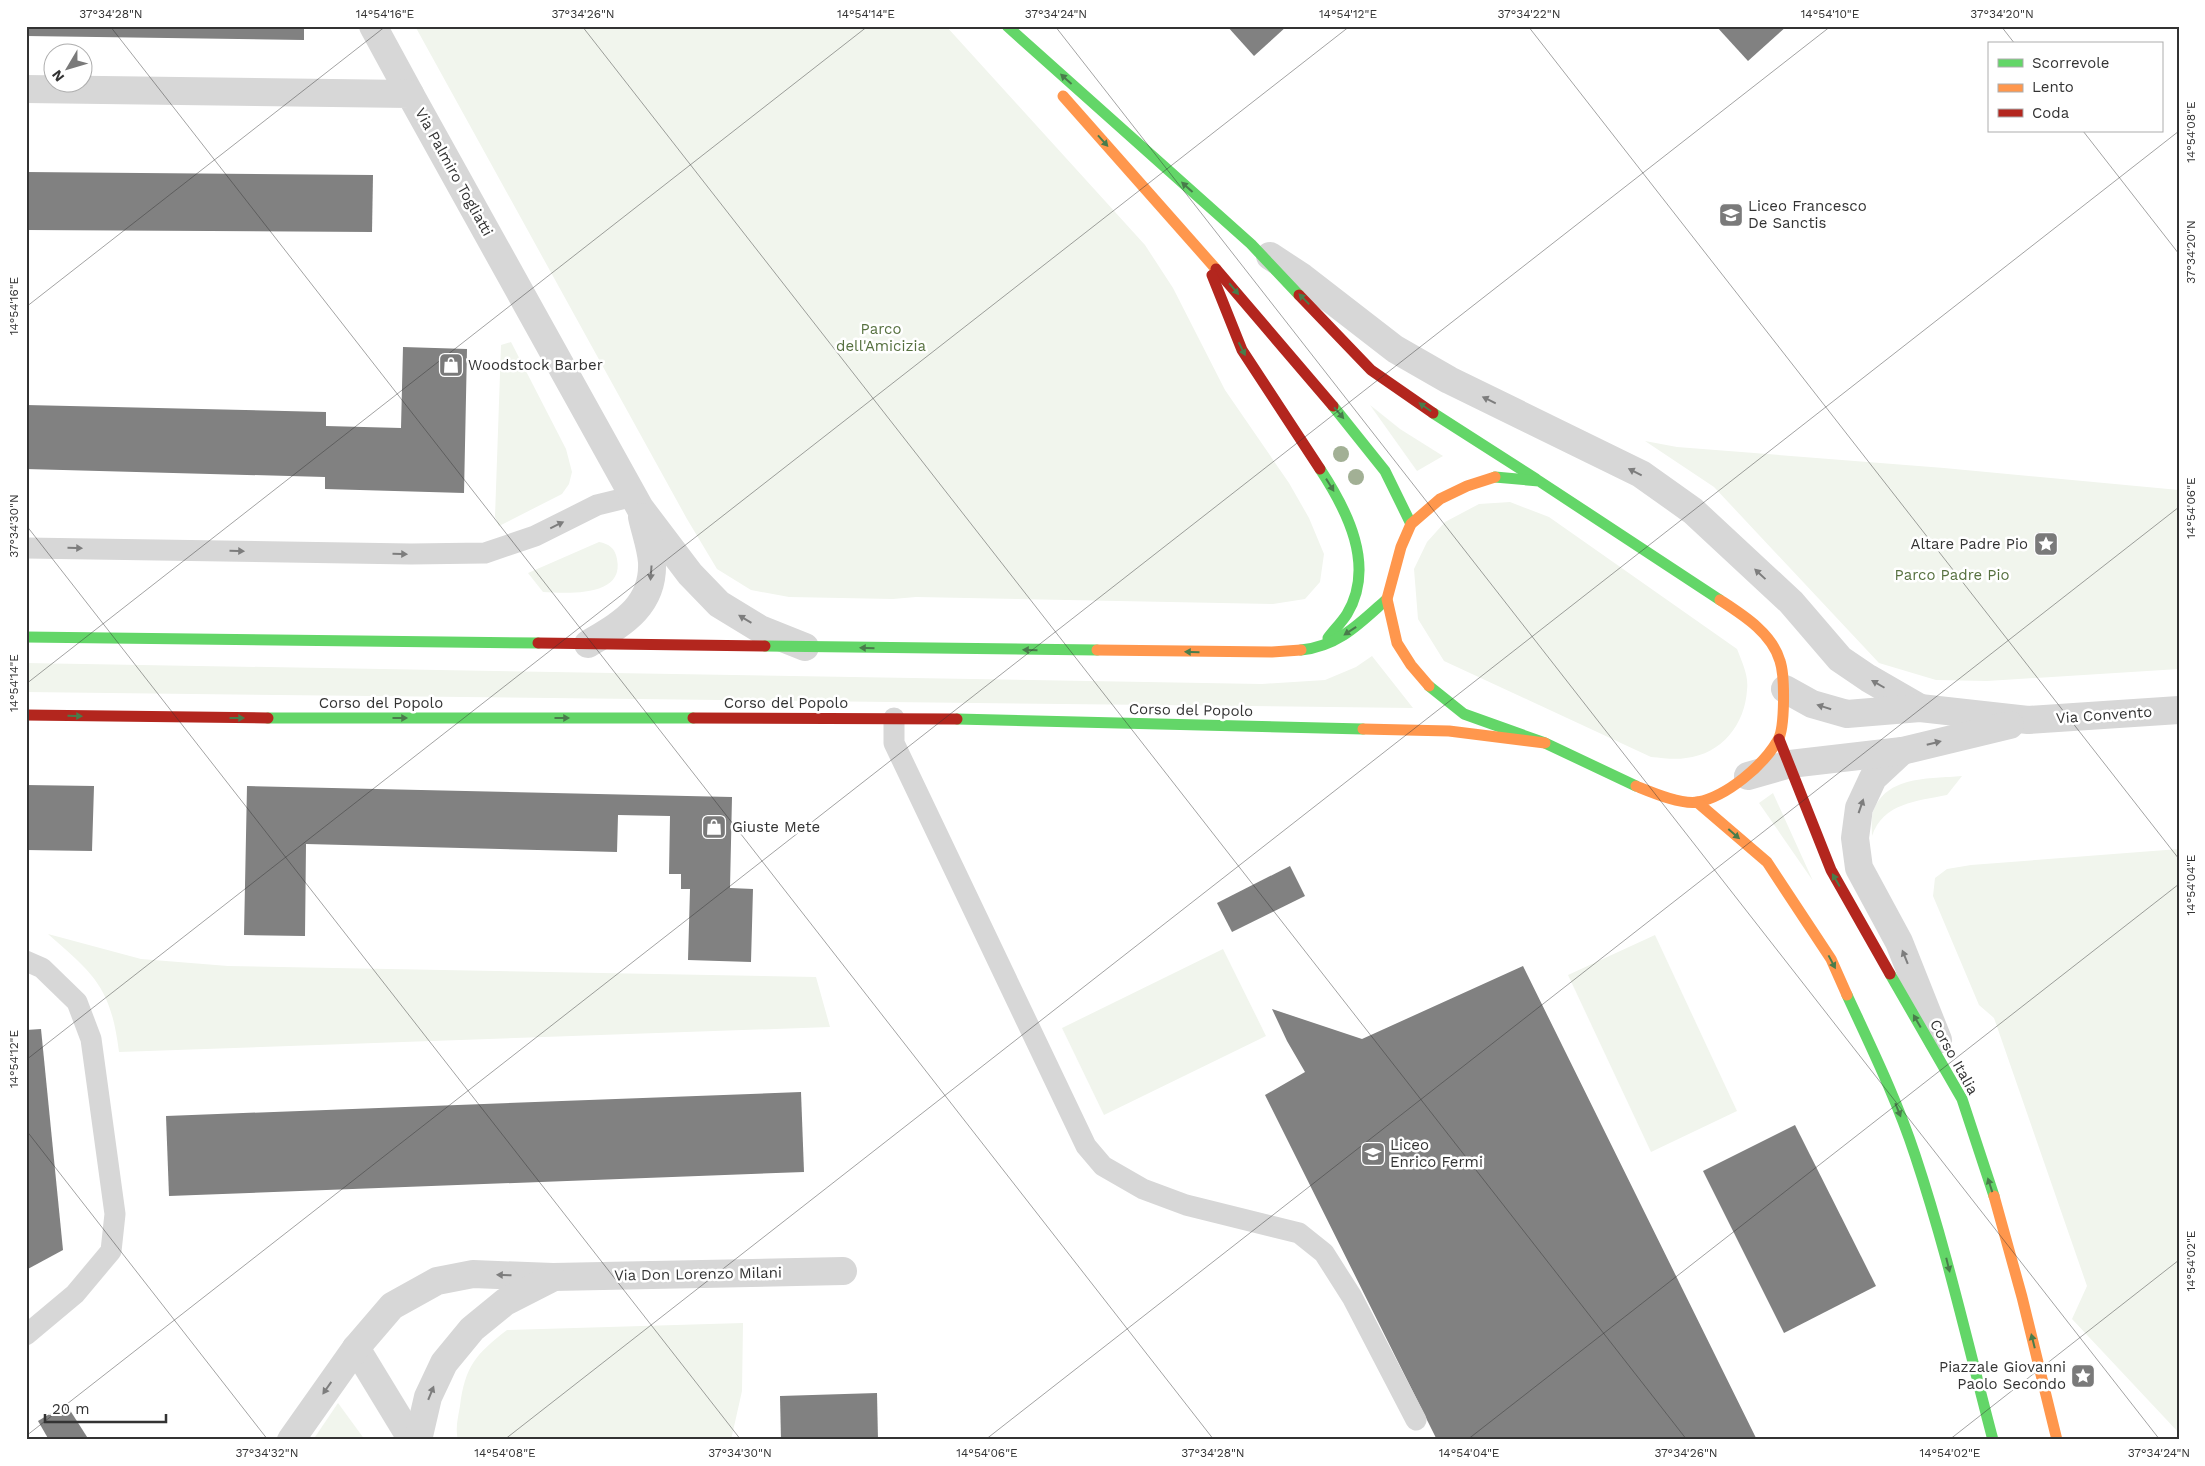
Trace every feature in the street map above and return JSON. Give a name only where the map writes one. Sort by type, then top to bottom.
[{"type":"main road","points":[[1000,26],[1204,255],[1344,419],[1385,471],[1411,524]]},
{"type":"main road","points":[[1006,26],[1251,244],[1371,370],[1431,412],[1539,481],[1745,616],[1768,637],[1780,660],[1785,689],[1779,739],[1748,776],[1726,790],[1697,802],[1666,798],[1620,780],[1545,743],[1464,714],[1433,691],[1411,665],[1397,643],[1386,599],[1401,547],[1411,524],[1440,499],[1467,486],[1495,477],[1539,481]]},
{"type":"main road","points":[[1204,255],[1242,350],[1333,489],[1347,517],[1358,550],[1359,583],[1348,612],[1319,648]]},
{"type":"main road","points":[[26,637],[1272,652],[1319,648],[1352,631],[1386,599]]},
{"type":"main road","name":"Corso del Popolo","points":[[26,715],[175,718],[894,718],[1449,731],[1545,743]]},
{"type":"main road","name":"Corso Italia","points":[[1779,739],[1831,870],[1962,1099],[1992,1188],[2020,1288],[2057,1440]]},
{"type":"main road","points":[[1697,802],[1767,862],[1831,959],[1879,1064],[1915,1154],[1942,1244],[1993,1440]]},
{"type":"street","points":[[373,26],[410,94]]},
{"type":"street","name":"Via Palmiro Togliatti","points":[[26,90],[410,94],[637,502]]},
{"type":"street","points":[[1251,244],[1302,277],[1395,348],[1449,380],[1641,474],[1693,511],[1791,602],[1840,659],[1868,678],[1920,708]]},
{"type":"street","points":[[588,644],[621,624],[640,607],[650,587],[652,562],[637,502]]},
{"type":"street","points":[[637,502],[690,574],[719,604],[760,628],[805,647]]},
{"type":"street","points":[[1785,689],[1812,704],[1847,714],[1920,708],[2028,720]]},
{"type":"street","name":"Via Convento","points":[[2028,720],[2179,710]]},
{"type":"street","points":[[1748,776],[1790,764],[1902,751],[2028,720]]},
{"type":"street","points":[[1902,751],[1873,778],[1859,808],[1855,838],[1859,868],[1899,942],[1962,1099]]},
{"type":"street","name":"Via Don Lorenzo Milani","points":[[291,1440],[356,1348],[392,1306],[437,1281],[473,1274],[553,1277],[843,1271]]},
{"type":"street","points":[[418,1440],[428,1396],[444,1363],[466,1336],[505,1302],[553,1277]]},
{"type":"street","points":[[356,1348],[412,1440]]},
{"type":"lane","points":[[26,548],[411,554],[485,553],[535,536],[597,505],[637,502]]},
{"type":"lane","points":[[894,718],[894,743],[1086,1146],[1103,1166],[1143,1189],[1186,1204],[1299,1233],[1324,1253],[1352,1297],[1416,1420]]},
{"type":"lane","points":[[26,961],[42,968],[77,1002],[91,1039],[115,1214],[110,1251],[75,1294],[26,1335]]},
{"type":"green space","name":"Parco dell'Amicizia","points":[[415,26],[946,26],[1145,245],[1173,288],[1225,390],[1289,483],[1309,518],[1324,554],[1320,582],[1305,599],[1273,604],[916,597],[893,599],[789,597],[751,590],[717,569],[687,519]]},
{"type":"green space","points":[[511,342],[566,449],[572,472],[569,484],[562,494],[499,526],[495,517],[501,345]]},
{"type":"green space","points":[[1370,405],[1400,429],[1443,456],[1417,471]]},
{"type":"green space","name":"Parco Padre Pio","points":[[1645,441],[1677,447],[1944,468],[2179,490],[2179,669],[1987,681],[1936,680],[1879,663],[1714,487]]},
{"type":"green space","points":[[1510,502],[1549,517],[1737,649],[1747,680],[1745,703],[1736,725],[1721,744],[1699,755],[1686,758],[1651,757],[1444,661],[1418,619],[1414,569],[1427,542],[1445,522],[1479,504]]},
{"type":"green space","points":[[599,542],[611,547],[617,559],[617,572],[612,581],[603,587],[579,592],[543,592],[528,573]]},
{"type":"green space","points":[[1372,656],[1413,708],[26,692],[26,663],[1262,684],[1325,680],[1356,667]]},
{"type":"green space","points":[[1962,776],[1947,795],[1902,805],[1893,810],[1877,825],[1872,836],[1873,812],[1879,800],[1888,791],[1910,781]]},
{"type":"green space","points":[[1773,793],[1813,881],[1759,803]]},
{"type":"green space","points":[[2179,849],[2179,1433],[2072,1319],[2087,1286],[1994,1018],[1979,1005],[1933,896],[1935,878],[1947,869],[1971,865]]},
{"type":"green space","points":[[48,934],[141,959],[228,966],[816,977],[830,1027],[119,1052],[111,1012],[98,984],[78,961]]},
{"type":"green space","points":[[1655,935],[1737,1111],[1651,1152],[1568,975]]},
{"type":"green space","points":[[1223,949],[1266,1036],[1104,1115],[1062,1028]]},
{"type":"green space","points":[[743,1323],[742,1391],[731,1440],[458,1440],[458,1419],[462,1392],[469,1371],[487,1346],[507,1330]]},
{"type":"green space","points":[[338,1403],[365,1440],[313,1440]]},
{"type":"building","points":[[26,26],[304,26],[304,40],[26,36]]},
{"type":"building","points":[[1227,26],[1287,26],[1254,56]]},
{"type":"building","points":[[1716,26],[1787,26],[1748,61]]},
{"type":"building","points":[[26,172],[373,175],[372,232],[26,230]]},
{"type":"building","points":[[403,347],[467,349],[464,493],[325,489],[325,477],[26,469],[26,405],[326,412],[326,426],[401,428]]},
{"type":"building","points":[[26,785],[94,786],[92,851],[26,850]]},
{"type":"building","points":[[247,786],[732,797],[730,888],[753,889],[751,962],[688,960],[690,889],[681,889],[681,874],[669,874],[670,816],[618,815],[617,852],[306,844],[305,936],[244,935]]},
{"type":"building","points":[[1290,866],[1305,896],[1232,932],[1217,903]]},
{"type":"building","points":[[1523,966],[1757,1440],[1437,1440],[1265,1095],[1305,1072],[1287,1041],[1272,1009],[1362,1039]]},
{"type":"building","points":[[41,1029],[63,1250],[26,1270],[26,1030]]},
{"type":"building","points":[[801,1092],[804,1172],[169,1196],[166,1116]]},
{"type":"building","points":[[1795,1125],[1876,1286],[1784,1333],[1703,1171]]},
{"type":"building","points":[[877,1393],[878,1440],[781,1440],[780,1396]]},
{"type":"building","points":[[66,1404],[89,1440],[49,1440],[38,1421]]},
{"type":"traffic: fast","points":[[1007,26],[1251,244],[1299,295]]},
{"type":"traffic: fast","points":[[1333,406],[1385,471],[1411,524]]},
{"type":"traffic: fast","points":[[1433,413],[1536,479]]},
{"type":"traffic: fast","points":[[1320,469],[1340,502],[1348,520],[1358,558],[1359,577],[1355,596],[1347,614],[1328,638]]},
{"type":"traffic: fast","points":[[1495,477],[1539,481],[1720,600]]},
{"type":"traffic: fast","points":[[1301,650],[1327,644],[1338,638],[1358,625],[1387,599]]},
{"type":"traffic: fast","points":[[26,637],[538,643]]},
{"type":"traffic: fast","points":[[765,646],[1097,650]]},
{"type":"traffic: fast","points":[[1429,686],[1464,714],[1545,743],[1636,786]]},
{"type":"traffic: fast","points":[[268,718],[693,718]]},
{"type":"traffic: fast","points":[[957,719],[1363,729]]},
{"type":"traffic: fast","points":[[1890,974],[1962,1099],[1994,1196]]},
{"type":"traffic: fast","points":[[1847,995],[1892,1094],[1915,1155],[1947,1261],[1993,1440]]},
{"type":"traffic: slow","points":[[1063,96],[1216,269]]},
{"type":"traffic: slow","points":[[1429,686],[1411,665],[1397,643],[1387,599],[1401,547],[1411,524],[1440,499],[1467,486],[1495,477]]},
{"type":"traffic: slow","points":[[1636,786],[1683,802],[1698,802],[1709,799],[1732,787],[1754,769],[1778,740],[1782,725],[1783,689],[1782,668],[1776,651],[1764,633],[1720,600]]},
{"type":"traffic: slow","points":[[1097,650],[1272,652],[1301,650]]},
{"type":"traffic: slow","points":[[1363,729],[1449,731],[1545,743]]},
{"type":"traffic: slow","points":[[1697,802],[1767,862],[1831,959],[1847,995]]},
{"type":"traffic: slow","points":[[1994,1196],[2022,1297],[2057,1440]]},
{"type":"traffic: jam","points":[[1216,269],[1333,406]]},
{"type":"traffic: jam","points":[[1212,275],[1242,350],[1320,469]]},
{"type":"traffic: jam","points":[[1299,295],[1371,370],[1433,413]]},
{"type":"traffic: jam","points":[[538,643],[765,646]]},
{"type":"traffic: jam","points":[[26,715],[268,718]]},
{"type":"traffic: jam","points":[[693,718],[957,719]]},
{"type":"traffic: jam","points":[[1779,739],[1831,870],[1890,974]]},
{"type":"place","name":"Liceo Francesco De Sanctis","points":[[1731,215]]},
{"type":"place","name":"Woodstock Barber","points":[[451,365]]},
{"type":"place","name":"Altare Padre Pio","points":[[2046,544]]},
{"type":"place","name":"Giuste Mete","points":[[714,827]]},
{"type":"place","name":"Liceo Enrico Fermi","points":[[1373,1154]]},
{"type":"place","name":"Piazzale Giovanni Paolo Secondo","points":[[2083,1376]]}]
